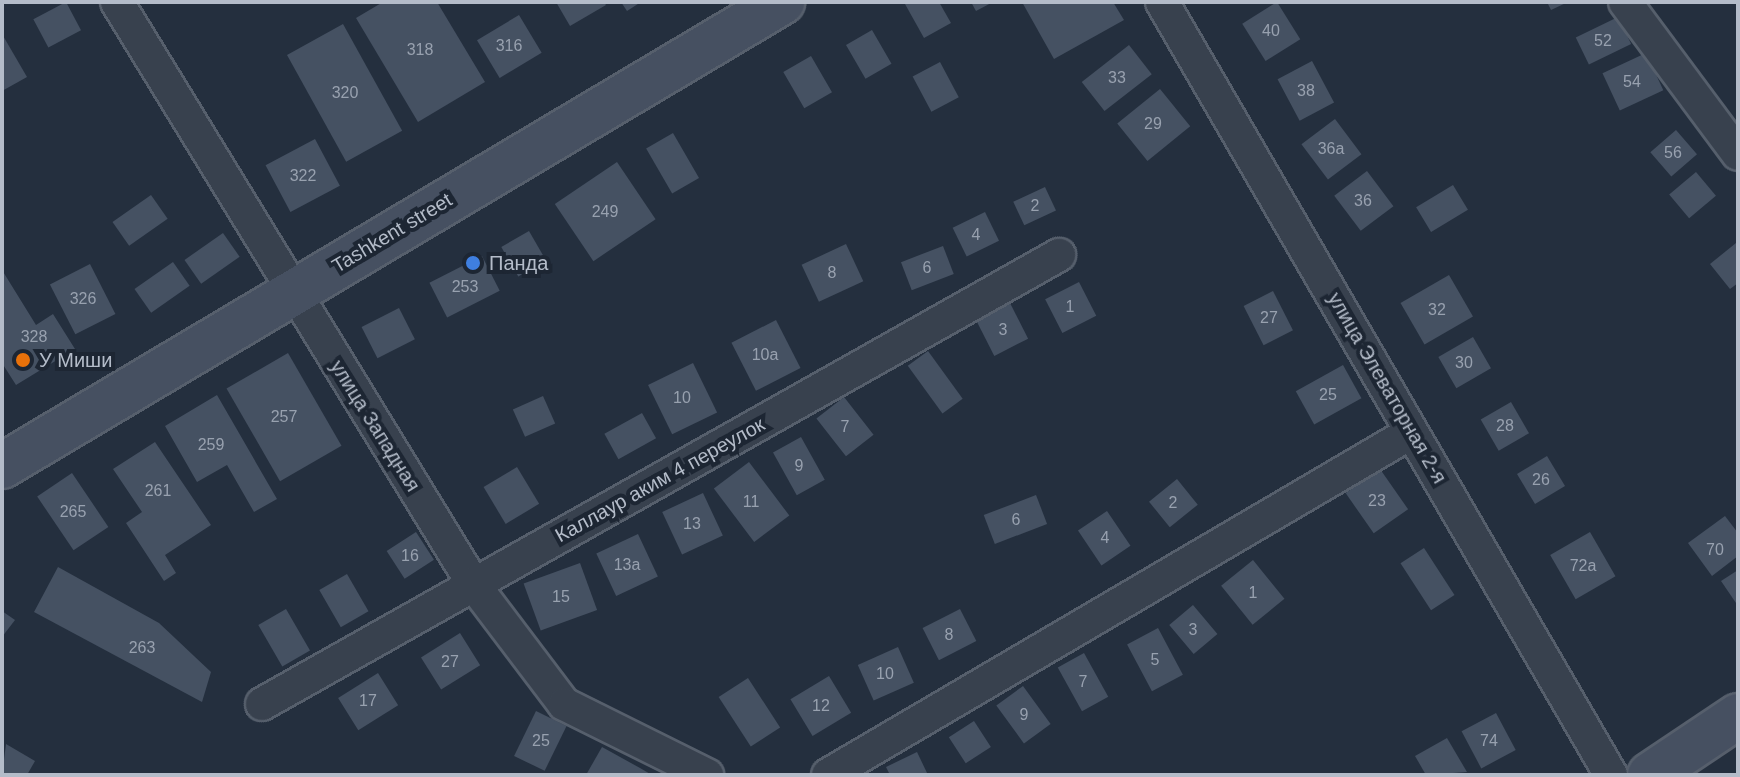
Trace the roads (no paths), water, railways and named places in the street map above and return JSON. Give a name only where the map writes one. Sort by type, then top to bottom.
[{"type":"main road","name":"Tashkent street","points":[[2,466],[782,2]]},
{"type":"main road","points":[[1650,775],[1738,716]]},
{"type":"street","name":"улица Западная","points":[[117,2],[474,585],[564,704],[707,775]]},
{"type":"street","name":"улица Элеваторная 2-я","points":[[1162,2],[1611,775]]},
{"type":"street","points":[[1625,2],[1738,154]]},
{"type":"street","name":"Каллаур аким 4 переулок","points":[[262,704],[1059,255]]},
{"type":"street","points":[[828,775],[1412,432]]},
{"type":"place","name":"Панда","points":[[473,263]]},
{"type":"place","name":"У Миши","points":[[23,360]]}]
